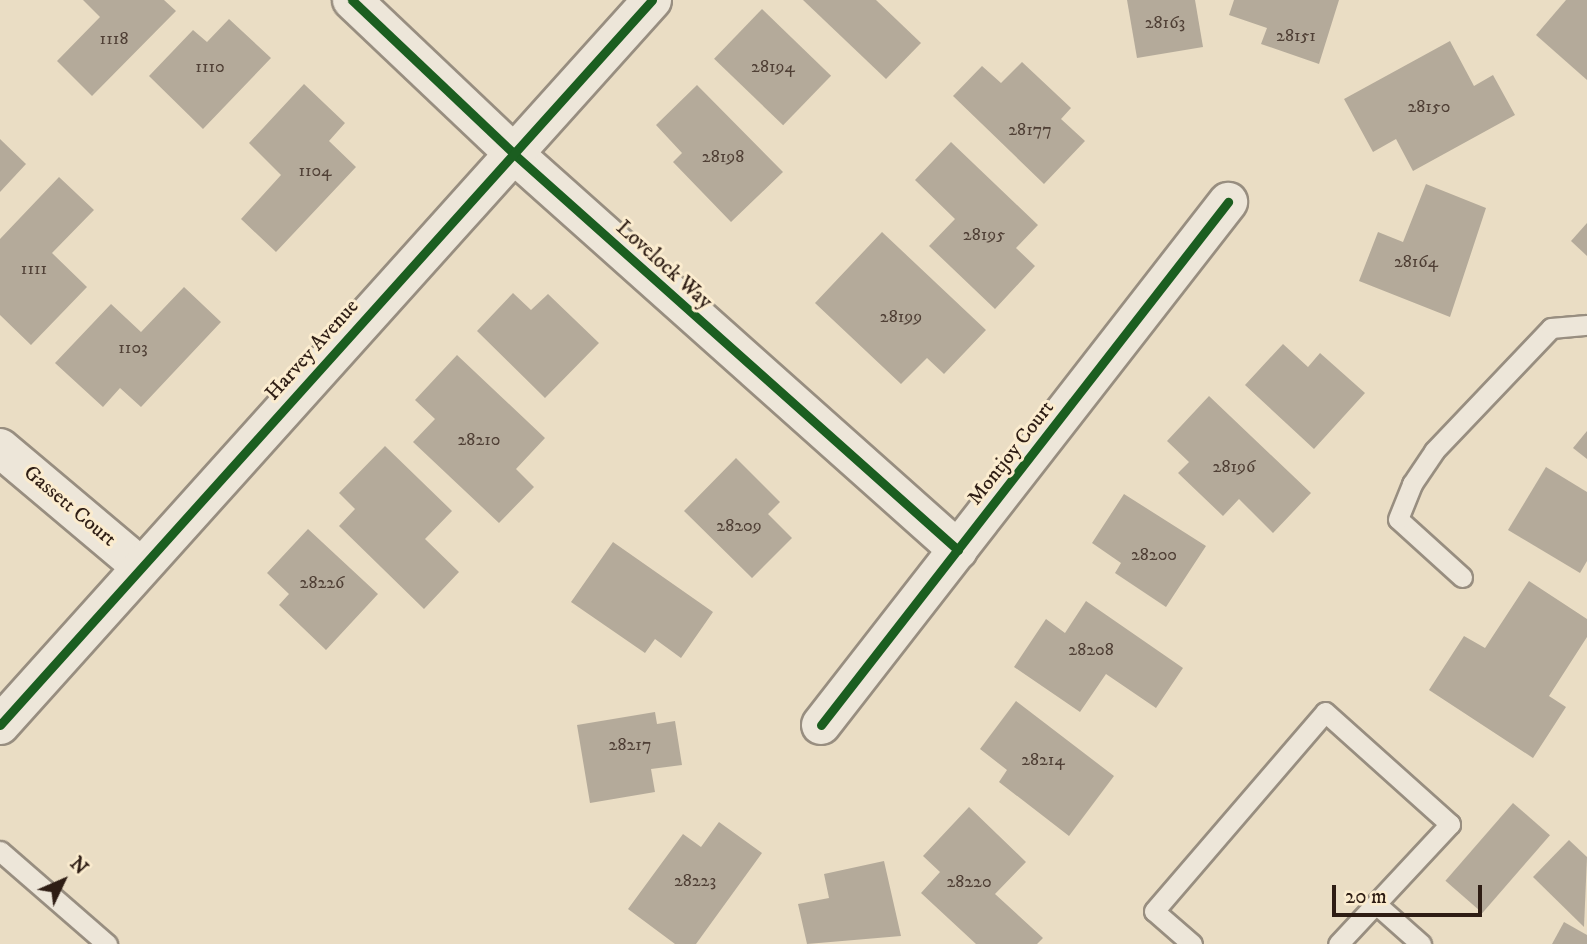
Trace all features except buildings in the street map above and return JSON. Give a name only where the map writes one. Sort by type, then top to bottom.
[{"type":"street","name":"Lovelock Way","points":[[352,0],[514,154],[958,551]]},
{"type":"street","name":"Harvey Avenue","points":[[0,725],[139,565],[652,0]]},
{"type":"street","name":"Montjoy Court","points":[[821,725],[1228,202]]},
{"type":"street","name":"Gassett Court","points":[[0,447],[139,565]]},
{"type":"lane","points":[[1462,577],[1398,519],[1412,484],[1434,451],[1551,328],[1587,325]]},
{"type":"lane","points":[[1192,944],[1154,911],[1325,712],[1450,824],[1338,944]]},
{"type":"lane","points":[[0,851],[107,944]]},
{"type":"lane","points":[[1377,905],[1421,944]]},
{"type":"cycle path","points":[[352,0],[514,154],[958,550]]},
{"type":"cycle path","points":[[0,725],[652,0]]},
{"type":"cycle path","points":[[821,725],[1228,202]]}]
